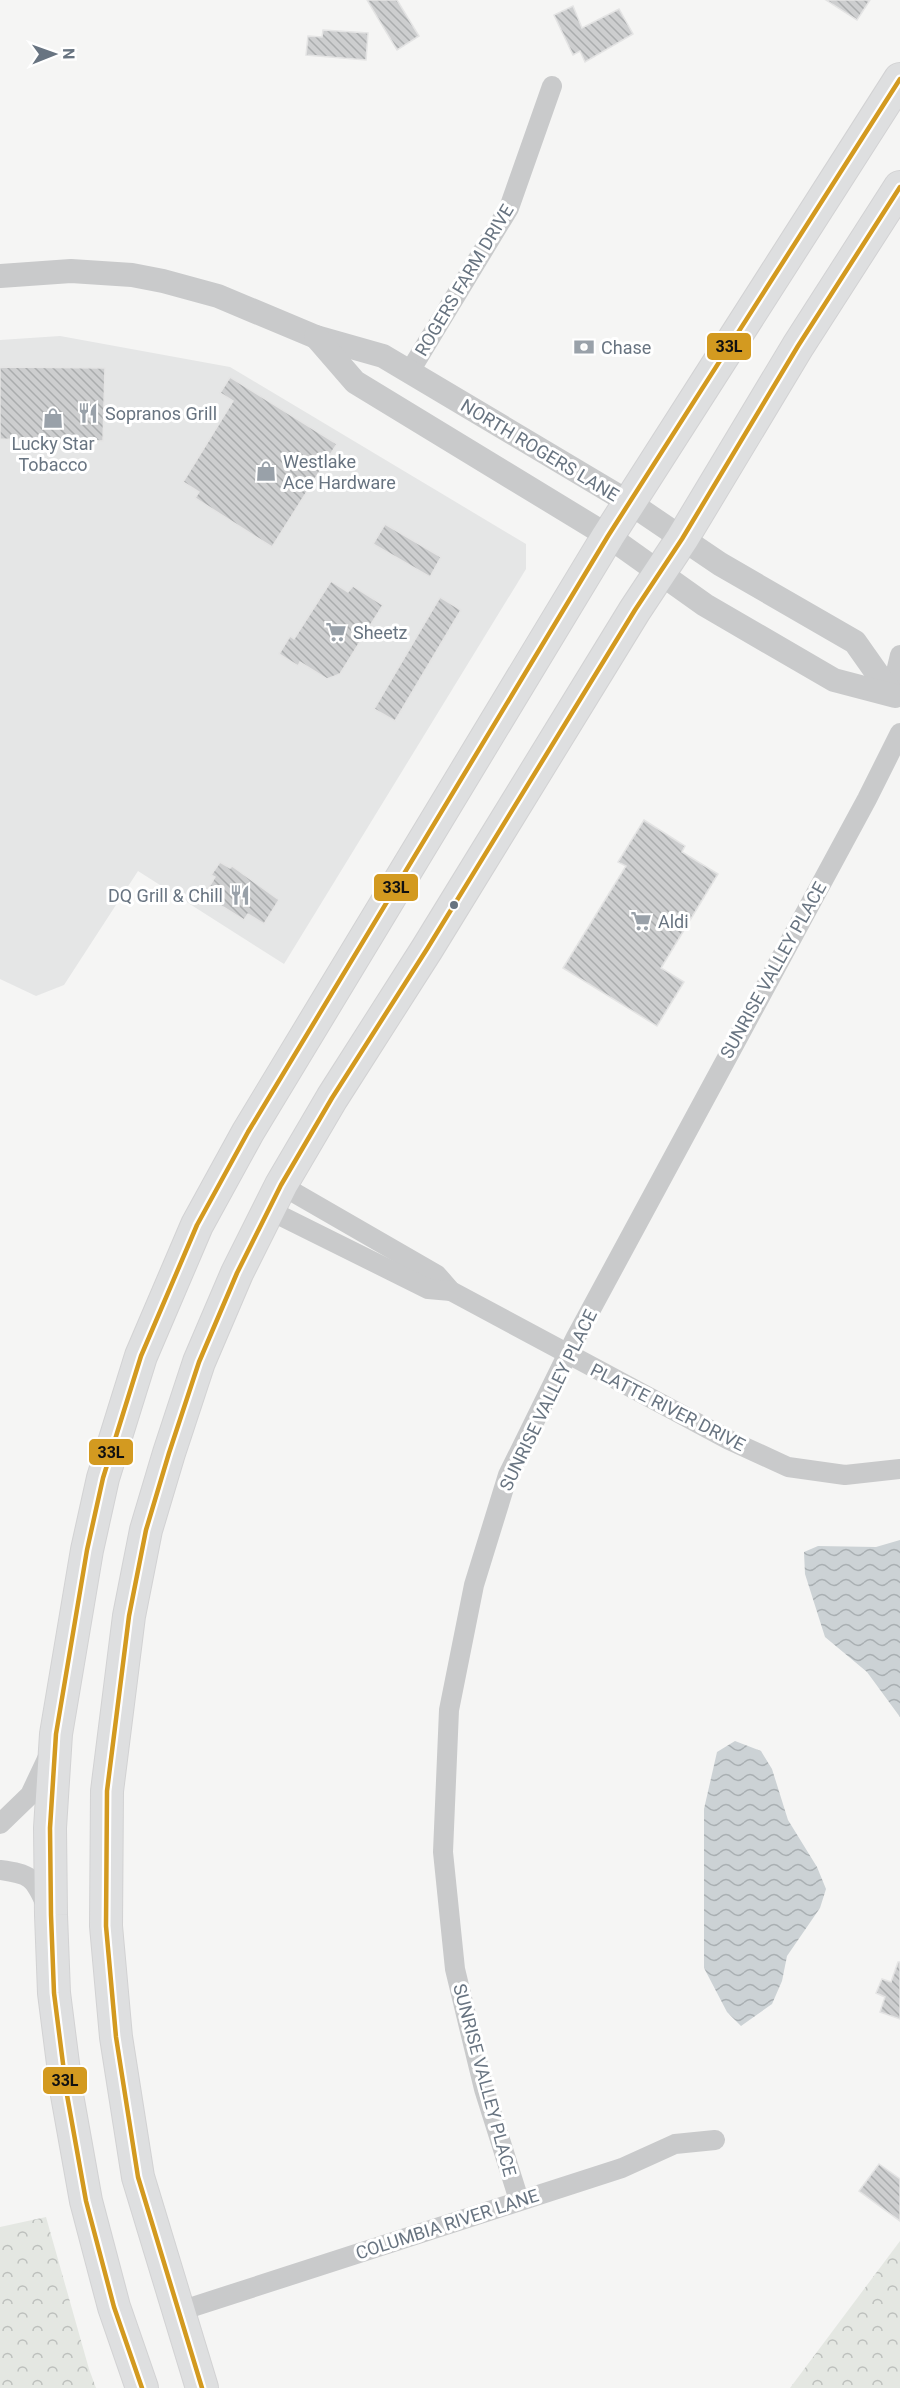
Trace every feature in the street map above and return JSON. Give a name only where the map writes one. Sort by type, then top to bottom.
[{"type":"main road","points":[[142,2388],[114,2307],[86,2201],[66,2095],[54,1993],[50,1828],[56,1734],[87,1550],[103,1478],[141,1356],[196,1225],[248,1132],[608,536],[900,79]]},
{"type":"main road","points":[[202,2388],[138,2177],[116,2037],[106,1926],[107,1791],[129,1616],[146,1530],[169,1453],[199,1362],[237,1273],[274,1198],[332,1098],[427,949],[629,620],[682,539],[798,346],[900,187]]},
{"type":"street","name":"ROGERS FARM DRIVE","points":[[410,372],[509,208],[552,87]]},
{"type":"street","name":"NORTH ROGERS LANE","points":[[0,276],[71,270],[132,275],[173,283],[218,296],[316,337],[383,356],[630,503],[720,564],[855,642],[895,696]]},
{"type":"street","name":"NORTH ROGERS LANE","points":[[316,337],[355,382],[608,536],[705,605],[834,680],[895,696]]},
{"type":"street","points":[[895,696],[900,655]]},
{"type":"street","name":"SUNRISE VALLEY PLACE","points":[[519,2200],[483,2089],[455,1969],[443,1852],[449,1710],[474,1585],[508,1475],[567,1354],[867,799],[900,733]]},
{"type":"street","name":"PLATTE RIVER DRIVE","points":[[274,1198],[428,1289],[451,1291]]},
{"type":"street","name":"PLATTE RIVER DRIVE","points":[[274,1198],[436,1275],[451,1291],[729,1440],[788,1467],[845,1475],[900,1468]]},
{"type":"street","points":[[0,1824],[30,1795],[44,1768],[56,1734]]},
{"type":"street","points":[[0,1870],[24,1874],[38,1886],[51,1915]]},
{"type":"street","name":"COLUMBIA RIVER LANE","points":[[180,2311],[622,2168],[675,2144],[715,2140]]},
{"type":"shaded area","points":[[60,336],[230,367],[526,544],[526,569],[284,964],[138,871],[64,985],[36,996],[0,979],[0,340]]},
{"type":"green space","points":[[46,2217],[96,2388],[0,2388],[0,2227]]},
{"type":"green space","points":[[900,2241],[900,2388],[790,2388]]},
{"type":"water","points":[[900,1540],[900,1717],[867,1672],[825,1637],[805,1574],[804,1552],[818,1546],[876,1547]]},
{"type":"water","points":[[735,1741],[761,1751],[772,1769],[788,1820],[817,1867],[826,1889],[820,1908],[787,1956],[782,1981],[772,2004],[741,2026],[727,2012],[704,1968],[704,1809],[717,1752]]},
{"type":"building","points":[[367,0],[397,0],[419,36],[397,50]]},
{"type":"building","points":[[826,0],[870,0],[857,20]]},
{"type":"building","points":[[573,6],[582,28],[619,9],[633,34],[585,62],[580,51],[573,55],[554,15]]},
{"type":"building","points":[[323,30],[368,33],[366,60],[306,55],[308,36],[322,37]]},
{"type":"building","points":[[0,367],[105,368],[103,441],[0,439]]},
{"type":"building","points":[[230,377],[337,444],[272,547],[195,498],[199,492],[183,482],[233,401],[220,393]]},
{"type":"building","points":[[385,524],[441,557],[430,577],[373,544]]},
{"type":"building","points":[[331,581],[348,592],[353,586],[383,605],[340,674],[327,679],[300,662],[298,666],[279,654],[290,636],[294,639]]},
{"type":"building","points":[[440,597],[461,610],[395,721],[374,709]]},
{"type":"building","name":"Aldi","points":[[644,820],[685,846],[682,852],[718,874],[661,968],[684,982],[657,1026],[563,968],[626,866],[618,862]]},
{"type":"building","points":[[220,862],[230,868],[232,866],[279,900],[264,924],[248,914],[244,920],[204,895],[215,877],[211,875]]},
{"type":"building","points":[[898,1962],[900,1962],[900,2019],[880,2012],[885,1997],[876,1993],[882,1979],[891,1982]]},
{"type":"building","points":[[879,2164],[900,2179],[900,2221],[859,2191]]},
{"type":"transit line","name":"33L","points":[[142,2388],[114,2307],[86,2201],[67,2095],[54,1993],[50,1828],[56,1734],[87,1550],[103,1478],[141,1356],[197,1225],[248,1132],[608,536],[900,79]]},
{"type":"transit line","name":"33L","points":[[202,2388],[138,2177],[116,2037],[106,1926],[107,1791],[129,1616],[146,1530],[169,1453],[199,1362],[237,1273],[281,1185],[332,1098],[427,949],[635,610],[682,539],[798,346],[900,187]]},
{"type":"place","name":"Chase","points":[[584,347]]},
{"type":"place","name":"Sopranos Grill","points":[[88,413]]},
{"type":"place","name":"Lucky Star Tobacco","points":[[53,418]]},
{"type":"place","name":"Westlake Ace Hardware","points":[[266,471]]},
{"type":"place","name":"Sheetz","points":[[336,632]]},
{"type":"place","name":"DQ Grill & Chill","points":[[240,895]]},
{"type":"place","name":"Aldi","points":[[641,921]]}]
